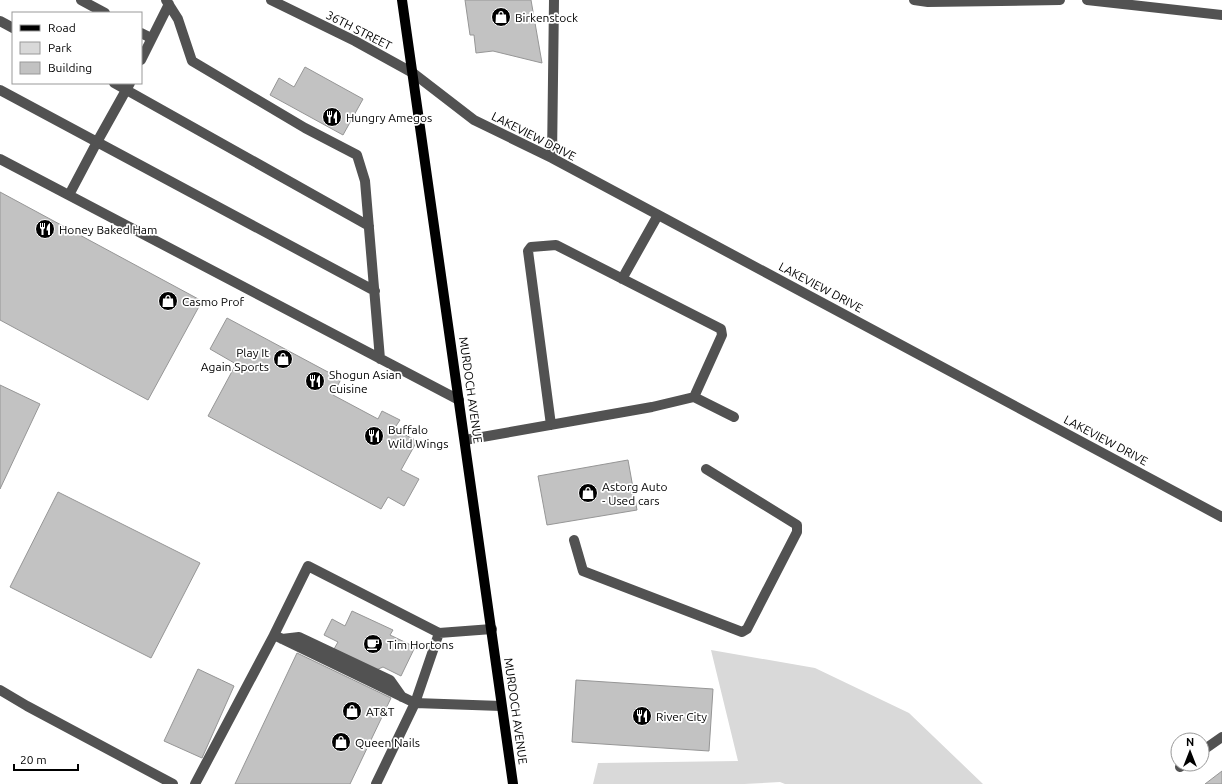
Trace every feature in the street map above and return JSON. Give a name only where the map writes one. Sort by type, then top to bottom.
[{"type":"main road","name":"MURDOCH AVENUE","points":[[402,0],[460,400],[492,629],[501,706],[513,784]]},
{"type":"street","points":[[80,0],[103,12]]},
{"type":"street","name":"36TH STREET","points":[[271,0],[355,41],[413,73]]},
{"type":"street","points":[[552,158],[554,0]]},
{"type":"street","points":[[914,0],[928,2],[1060,0]]},
{"type":"street","points":[[1086,0],[1222,15]]},
{"type":"street","points":[[142,58],[168,2]]},
{"type":"street","points":[[168,2],[178,18],[192,60],[305,128],[357,155],[365,181],[380,359]]},
{"type":"street","points":[[0,21],[12,27]]},
{"type":"street","points":[[142,34],[151,38]]},
{"type":"street","name":"LAKEVIEW DRIVE","points":[[413,73],[474,120],[552,158],[1222,517]]},
{"type":"street","points":[[118,84],[128,87],[369,226]]},
{"type":"street","points":[[69,195],[128,87]]},
{"type":"street","points":[[0,90],[374,291]]},
{"type":"street","points":[[0,159],[460,400]]},
{"type":"street","points":[[622,279],[658,216]]},
{"type":"street","points":[[550,425],[528,251],[531,247],[556,245],[721,329],[722,335],[694,397]]},
{"type":"street","points":[[465,440],[652,407],[694,397],[734,417]]},
{"type":"street","points":[[574,540],[584,571],[742,632],[746,629],[797,532],[797,525],[706,469]]},
{"type":"street","points":[[195,784],[278,637],[308,566],[439,633],[492,629]]},
{"type":"street","points":[[376,784],[416,704],[439,633]]},
{"type":"street","points":[[278,637],[416,704],[501,706]]},
{"type":"street","points":[[0,690],[173,784]]},
{"type":"street","points":[[1210,745],[1222,737]]},
{"type":"green space","points":[[711,650],[815,668],[909,713],[983,784],[785,784],[780,782],[744,784],[593,784],[598,763],[738,761]]},
{"type":"building","name":"Birkenstock","points":[[465,0],[531,0],[542,63],[493,51],[476,53],[474,35],[470,35]]},
{"type":"building","name":"Hungry Amegos","points":[[305,67],[363,99],[343,135],[270,95],[279,78],[294,87]]},
{"type":"building","points":[[0,192],[202,301],[148,400],[0,320]]},
{"type":"building","points":[[227,318],[341,379],[333,395],[378,419],[382,411],[400,420],[394,429],[417,441],[401,470],[419,479],[404,506],[388,497],[381,509],[208,416],[236,364],[210,349]]},
{"type":"building","points":[[0,385],[40,404],[0,489]]},
{"type":"building","name":"Astorg Auto - Used cars","points":[[628,460],[637,510],[547,525],[538,476]]},
{"type":"building","points":[[58,492],[200,563],[151,658],[10,587]]},
{"type":"building","name":"Tim Hortons","points":[[352,611],[393,630],[390,635],[415,647],[401,676],[383,667],[376,670],[334,649],[338,642],[324,635],[332,619],[345,626]]},
{"type":"building","points":[[297,653],[391,698],[350,784],[235,784]]},
{"type":"building","points":[[198,669],[234,686],[202,758],[164,741]]},
{"type":"building","name":"River City","points":[[576,680],[713,689],[709,751],[572,742]]},
{"type":"building","points":[[1222,771],[1222,784],[1205,784]]},
{"type":"place","name":"Birkenstock","points":[[501,17]]},
{"type":"place","name":"Hungry Amegos","points":[[332,117]]},
{"type":"place","name":"Honey Baked Ham","points":[[45,229]]},
{"type":"place","name":"Casmo Prof","points":[[168,301]]},
{"type":"place","name":"Play It Again Sports","points":[[283,359]]},
{"type":"place","name":"Shogun Asian Cuisine","points":[[315,381]]},
{"type":"place","name":"Buffalo Wild Wings","points":[[374,436]]},
{"type":"place","name":"Astorg Auto - Used cars","points":[[588,493]]},
{"type":"place","name":"Tim Hortons","points":[[373,644]]},
{"type":"place","name":"AT&T","points":[[352,711]]},
{"type":"place","name":"River City","points":[[642,716]]},
{"type":"place","name":"Queen Nails","points":[[341,742]]}]
